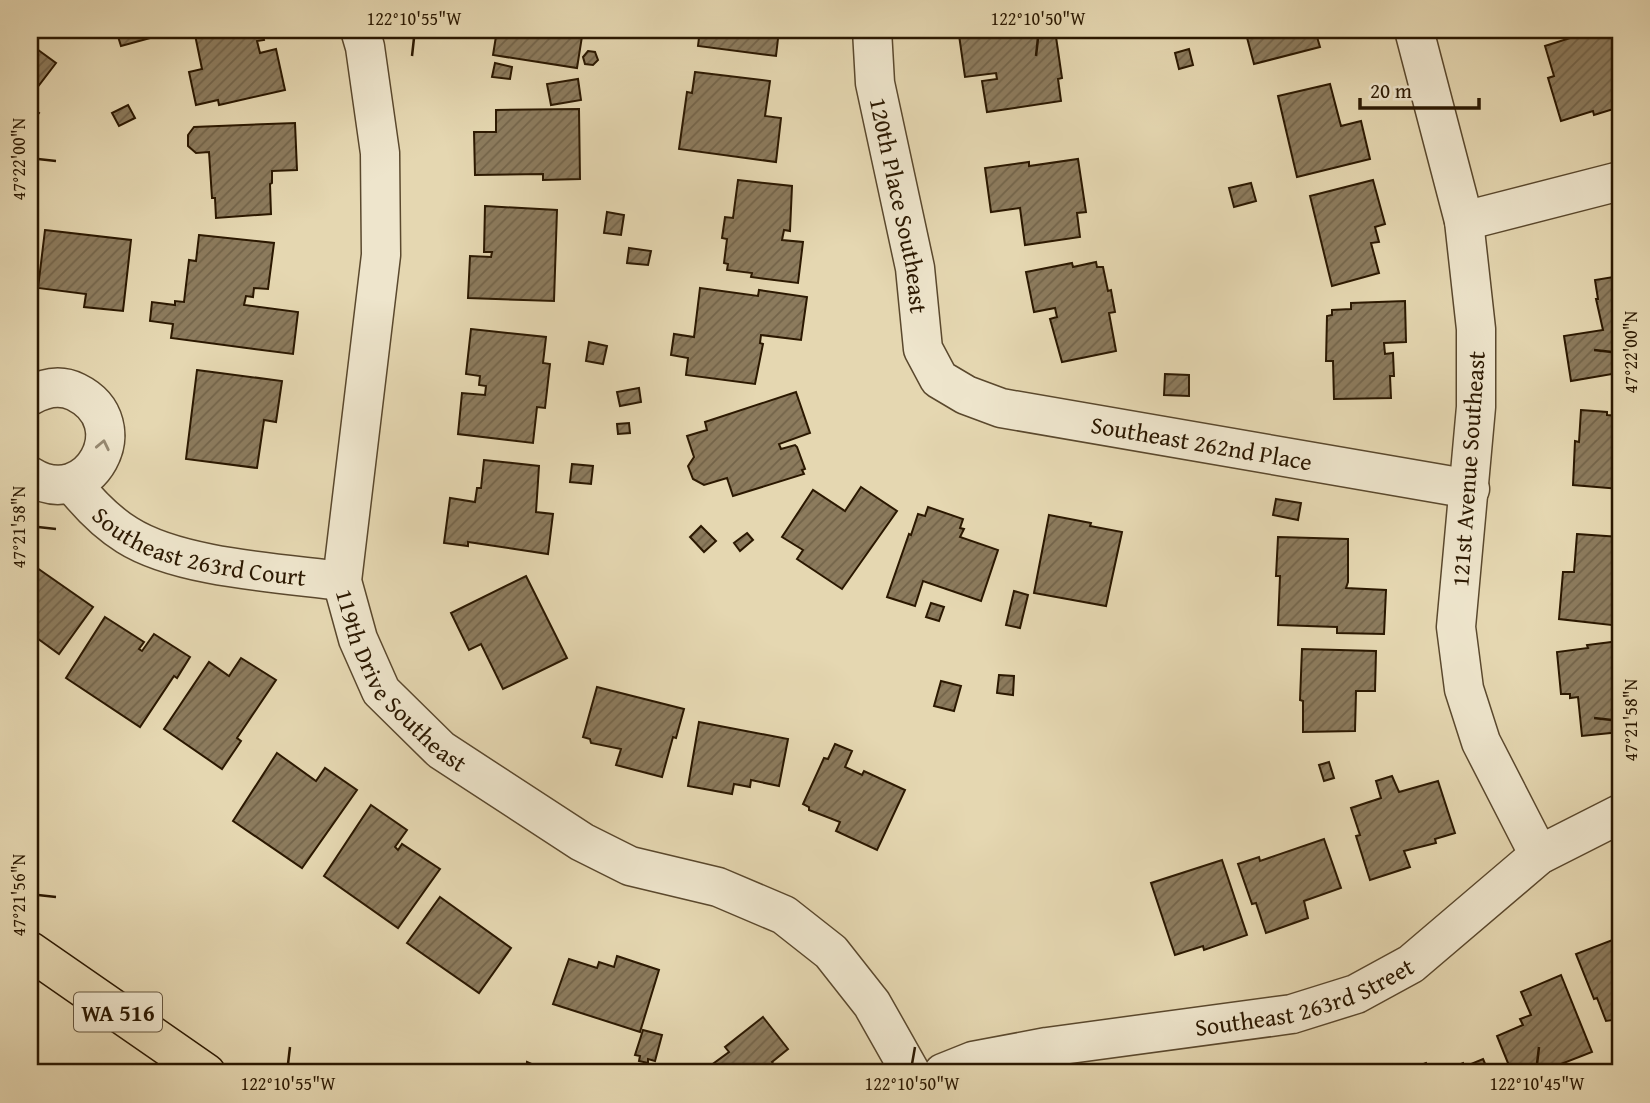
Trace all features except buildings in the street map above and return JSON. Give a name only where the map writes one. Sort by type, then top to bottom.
[{"type":"main road","name":"WA 516","points":[[30,951],[206,1073]]},
{"type":"street","name":"119th Drive Southeast","points":[[360,30],[365,47],[380,153],[381,255],[342,581],[358,639],[382,691],[441,750],[582,842],[630,866],[718,887],[784,915],[831,952],[872,1004],[911,1073]]},
{"type":"street","name":"120th Place Southeast","points":[[872,30],[875,83],[915,268],[923,349],[939,379]]},
{"type":"street","name":"121st Avenue Southeast","points":[[1414,30],[1464,221],[1476,329],[1476,407],[1456,627],[1464,689],[1481,742],[1539,855]]},
{"type":"street","points":[[1464,221],[1620,181]]},
{"type":"street","name":"Southeast 262nd Place","points":[[939,379],[966,395],[1001,408],[1470,489]]},
{"type":"street","name":"Southeast 263rd Court","points":[[30,396],[56,387],[85,397],[96,407],[106,436],[97,464],[86,476],[72,483],[55,485],[39,482],[30,476]]},
{"type":"street","name":"Southeast 263rd Court","points":[[72,483],[86,500],[127,535],[170,554],[235,567],[342,581]]},
{"type":"street","name":"Southeast 263rd Street","points":[[943,1073],[973,1061],[1047,1047],[1292,1014],[1356,994],[1411,964],[1539,855],[1620,814]]}]
